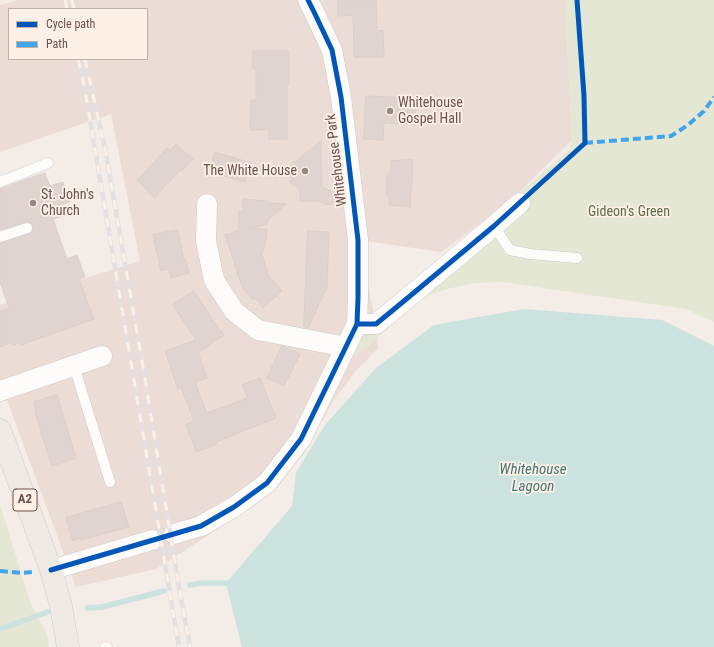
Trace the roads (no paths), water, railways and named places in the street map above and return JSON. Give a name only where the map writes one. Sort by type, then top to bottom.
[{"type":"main road","name":"A2","points":[[0,430],[51,570],[62,611],[68,647]]},
{"type":"street","name":"Whitehouse Park","points":[[308,0],[332,50],[341,97],[358,240],[357,324]]},
{"type":"street","points":[[174,534],[201,526],[234,507],[267,483],[301,439],[357,324],[376,324],[520,203]]},
{"type":"street","points":[[207,204],[206,240],[214,280],[234,311],[258,330],[346,347]]},
{"type":"street","points":[[0,391],[102,356]]},
{"type":"street","points":[[51,570],[152,540]]},
{"type":"lane","points":[[0,182],[48,164]]},
{"type":"lane","points":[[494,226],[510,250],[530,254],[577,258]]},
{"type":"lane","points":[[0,237],[27,228]]},
{"type":"lane","points":[[74,366],[110,482]]},
{"type":"water","name":"Whitehouse Lagoon","points":[[524,309],[662,320],[714,346],[714,647],[242,647],[226,583],[292,506],[296,473],[325,425],[376,368],[434,325]]},
{"type":"waterway","points":[[190,585],[202,583],[226,583]]},
{"type":"waterway","points":[[87,608],[102,607],[164,591]]},
{"type":"waterway","points":[[0,629],[48,612]]},
{"type":"railway","points":[[65,0],[67,8]]},
{"type":"railway","points":[[72,0],[74,8]]},
{"type":"railway","points":[[78,60],[85,90],[179,647]]},
{"type":"railway","points":[[85,60],[106,154],[190,647]]},
{"type":"place","name":"Whitehouse Gospel Hall","points":[[390,111]]},
{"type":"place","name":"The White House","points":[[305,171]]},
{"type":"place","name":"St. John's Church","points":[[33,203]]},
{"type":"park label","name":"Gideon's Green","points":[[629,212]]}]
